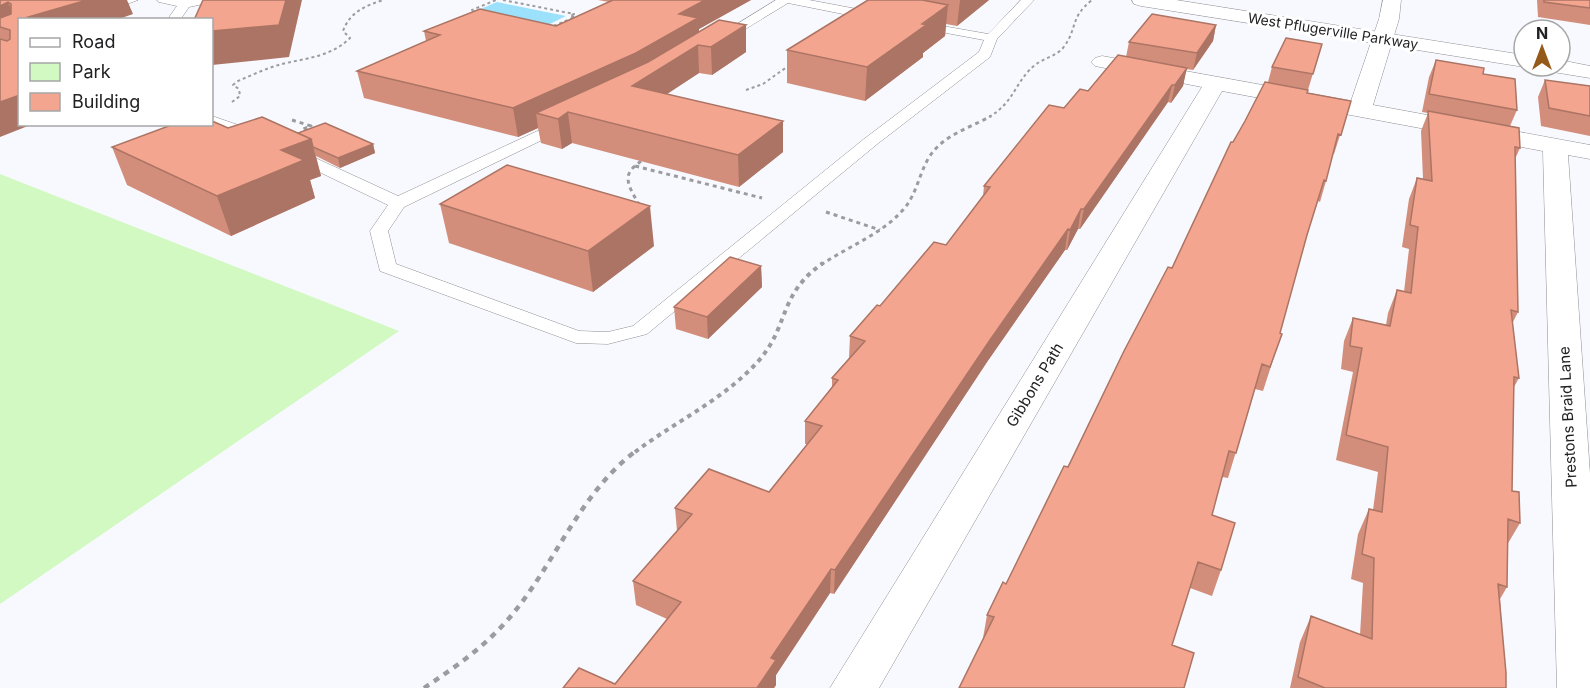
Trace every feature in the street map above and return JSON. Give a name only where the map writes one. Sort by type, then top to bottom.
[{"type":"street","name":"West Pflugerville Parkway","points":[[1141,0],[1384,32],[1512,46]]},
{"type":"street","name":"West Pflugerville Parkway","points":[[1221,0],[1512,59]]},
{"type":"street","points":[[1360,110],[1392,0]]},
{"type":"street","points":[[1572,55],[1590,57]]},
{"type":"street","points":[[1102,62],[1590,152]]},
{"type":"street","points":[[1572,69],[1590,72]]},
{"type":"street","name":"Gibbons Path","points":[[854,688],[1215,83]]},
{"type":"street","name":"Prestons Braid Lane","points":[[1555,146],[1581,688]]},
{"type":"lane","points":[[74,18],[132,0]]},
{"type":"lane","points":[[163,0],[185,4],[209,0]]},
{"type":"lane","points":[[711,45],[784,0]]},
{"type":"lane","points":[[790,0],[992,38]]},
{"type":"lane","points":[[584,115],[398,203],[379,231],[387,267],[576,337],[608,338],[640,330],[870,142],[985,54],[992,38],[1028,0]]},
{"type":"lane","points":[[174,18],[185,4]]},
{"type":"lane","points":[[213,120],[244,130],[398,203]]},
{"type":"path","points":[[232,102],[240,96],[239,88],[233,85],[238,81],[279,65],[326,54],[346,44],[350,38],[343,31],[348,17],[358,10],[383,0]]},
{"type":"path","points":[[472,17],[483,14],[472,10],[496,0]]},
{"type":"path","points":[[503,0],[574,14],[570,16],[575,17],[571,19],[545,28]]},
{"type":"path","points":[[424,688],[478,651],[515,612],[586,504],[614,470],[639,449],[737,382],[762,357],[797,286],[827,259],[880,230],[898,216],[914,198],[934,150],[948,137],[1007,105],[1035,65],[1063,49],[1074,28],[1073,18],[1078,10],[1092,0]]},
{"type":"path","points":[[571,19],[578,20]]},
{"type":"path","points":[[557,25],[567,27]]},
{"type":"path","points":[[746,90],[764,84],[795,62]]},
{"type":"path","points":[[787,67],[796,69]]},
{"type":"path","points":[[292,120],[311,126],[292,134]]},
{"type":"path","points":[[641,161],[628,172],[627,178],[641,210]]},
{"type":"path","points":[[635,166],[752,195]]},
{"type":"path","points":[[704,184],[710,179]]},
{"type":"path","points":[[816,210],[880,230]]},
{"type":"green space","points":[[0,174],[399,331],[0,604]]},
{"type":"water","points":[[497,2],[566,16],[548,25],[478,10]]},
{"type":"building","points":[[0,0],[87,0],[28,17],[31,18],[18,18],[18,96],[0,102],[0,39],[7,41],[10,39],[10,30],[0,27],[0,18],[11,14],[11,4],[8,2],[0,6]]},
{"type":"building","points":[[203,0],[286,0],[279,25],[213,31],[213,18],[195,18]]},
{"type":"building","points":[[613,0],[705,0],[679,14],[698,18],[636,53],[513,108],[357,71],[440,35],[424,31],[480,9],[556,26]]},
{"type":"building","points":[[868,0],[922,0],[948,5],[922,24],[926,25],[867,67],[787,50]]},
{"type":"building","points":[[1544,0],[1590,0],[1590,8],[1544,2]]},
{"type":"building","points":[[1152,14],[1216,25],[1197,53],[1129,42]]},
{"type":"building","points":[[719,20],[746,25],[711,47],[698,45],[632,86],[783,121],[738,155],[568,112],[558,119],[536,113],[648,62]]},
{"type":"building","points":[[1286,38],[1322,44],[1313,74],[1272,67]]},
{"type":"building","points":[[1118,55],[1187,68],[1175,85],[1172,85],[1084,209],[1081,209],[1070,230],[1068,229],[990,340],[835,570],[831,569],[771,658],[776,660],[757,688],[563,688],[579,668],[615,684],[681,602],[633,581],[692,514],[675,508],[709,469],[769,492],[822,426],[805,421],[838,380],[832,378],[865,341],[850,336],[877,305],[880,306],[934,242],[946,245],[990,187],[984,186],[1049,105],[1064,108],[1080,89],[1088,91]]},
{"type":"building","points":[[1436,60],[1484,68],[1483,74],[1515,79],[1517,110],[1429,94]]},
{"type":"building","points":[[1545,80],[1590,86],[1590,116],[1549,108]]},
{"type":"building","points":[[1265,82],[1351,101],[1341,135],[1338,134],[1326,181],[1324,180],[1307,235],[1280,333],[1282,334],[1270,367],[1262,364],[1236,453],[1229,451],[1212,515],[1235,523],[1221,570],[1198,562],[1172,645],[1194,653],[1184,688],[959,688],[994,617],[987,615],[1003,582],[1006,584],[1064,466],[1068,467],[1124,351],[1168,267],[1172,268],[1231,142],[1245,121]]},
{"type":"building","points":[[1428,111],[1519,128],[1520,148],[1515,147],[1518,312],[1511,310],[1519,378],[1514,377],[1512,491],[1519,492],[1520,523],[1508,519],[1507,587],[1498,584],[1506,688],[1325,688],[1298,677],[1311,616],[1372,639],[1374,558],[1362,554],[1369,509],[1382,512],[1388,447],[1346,435],[1362,348],[1350,346],[1353,318],[1390,326],[1397,290],[1411,293],[1418,227],[1410,225],[1417,178],[1432,181]]},
{"type":"building","points":[[262,117],[311,139],[281,150],[304,160],[217,196],[112,147],[169,126],[213,126],[213,121],[228,128]]},
{"type":"building","points":[[325,123],[373,144],[338,158],[313,147],[311,139],[298,133]]},
{"type":"building","points":[[507,165],[650,206],[588,251],[440,204]]},
{"type":"building","points":[[730,257],[761,266],[707,317],[674,307]]}]
